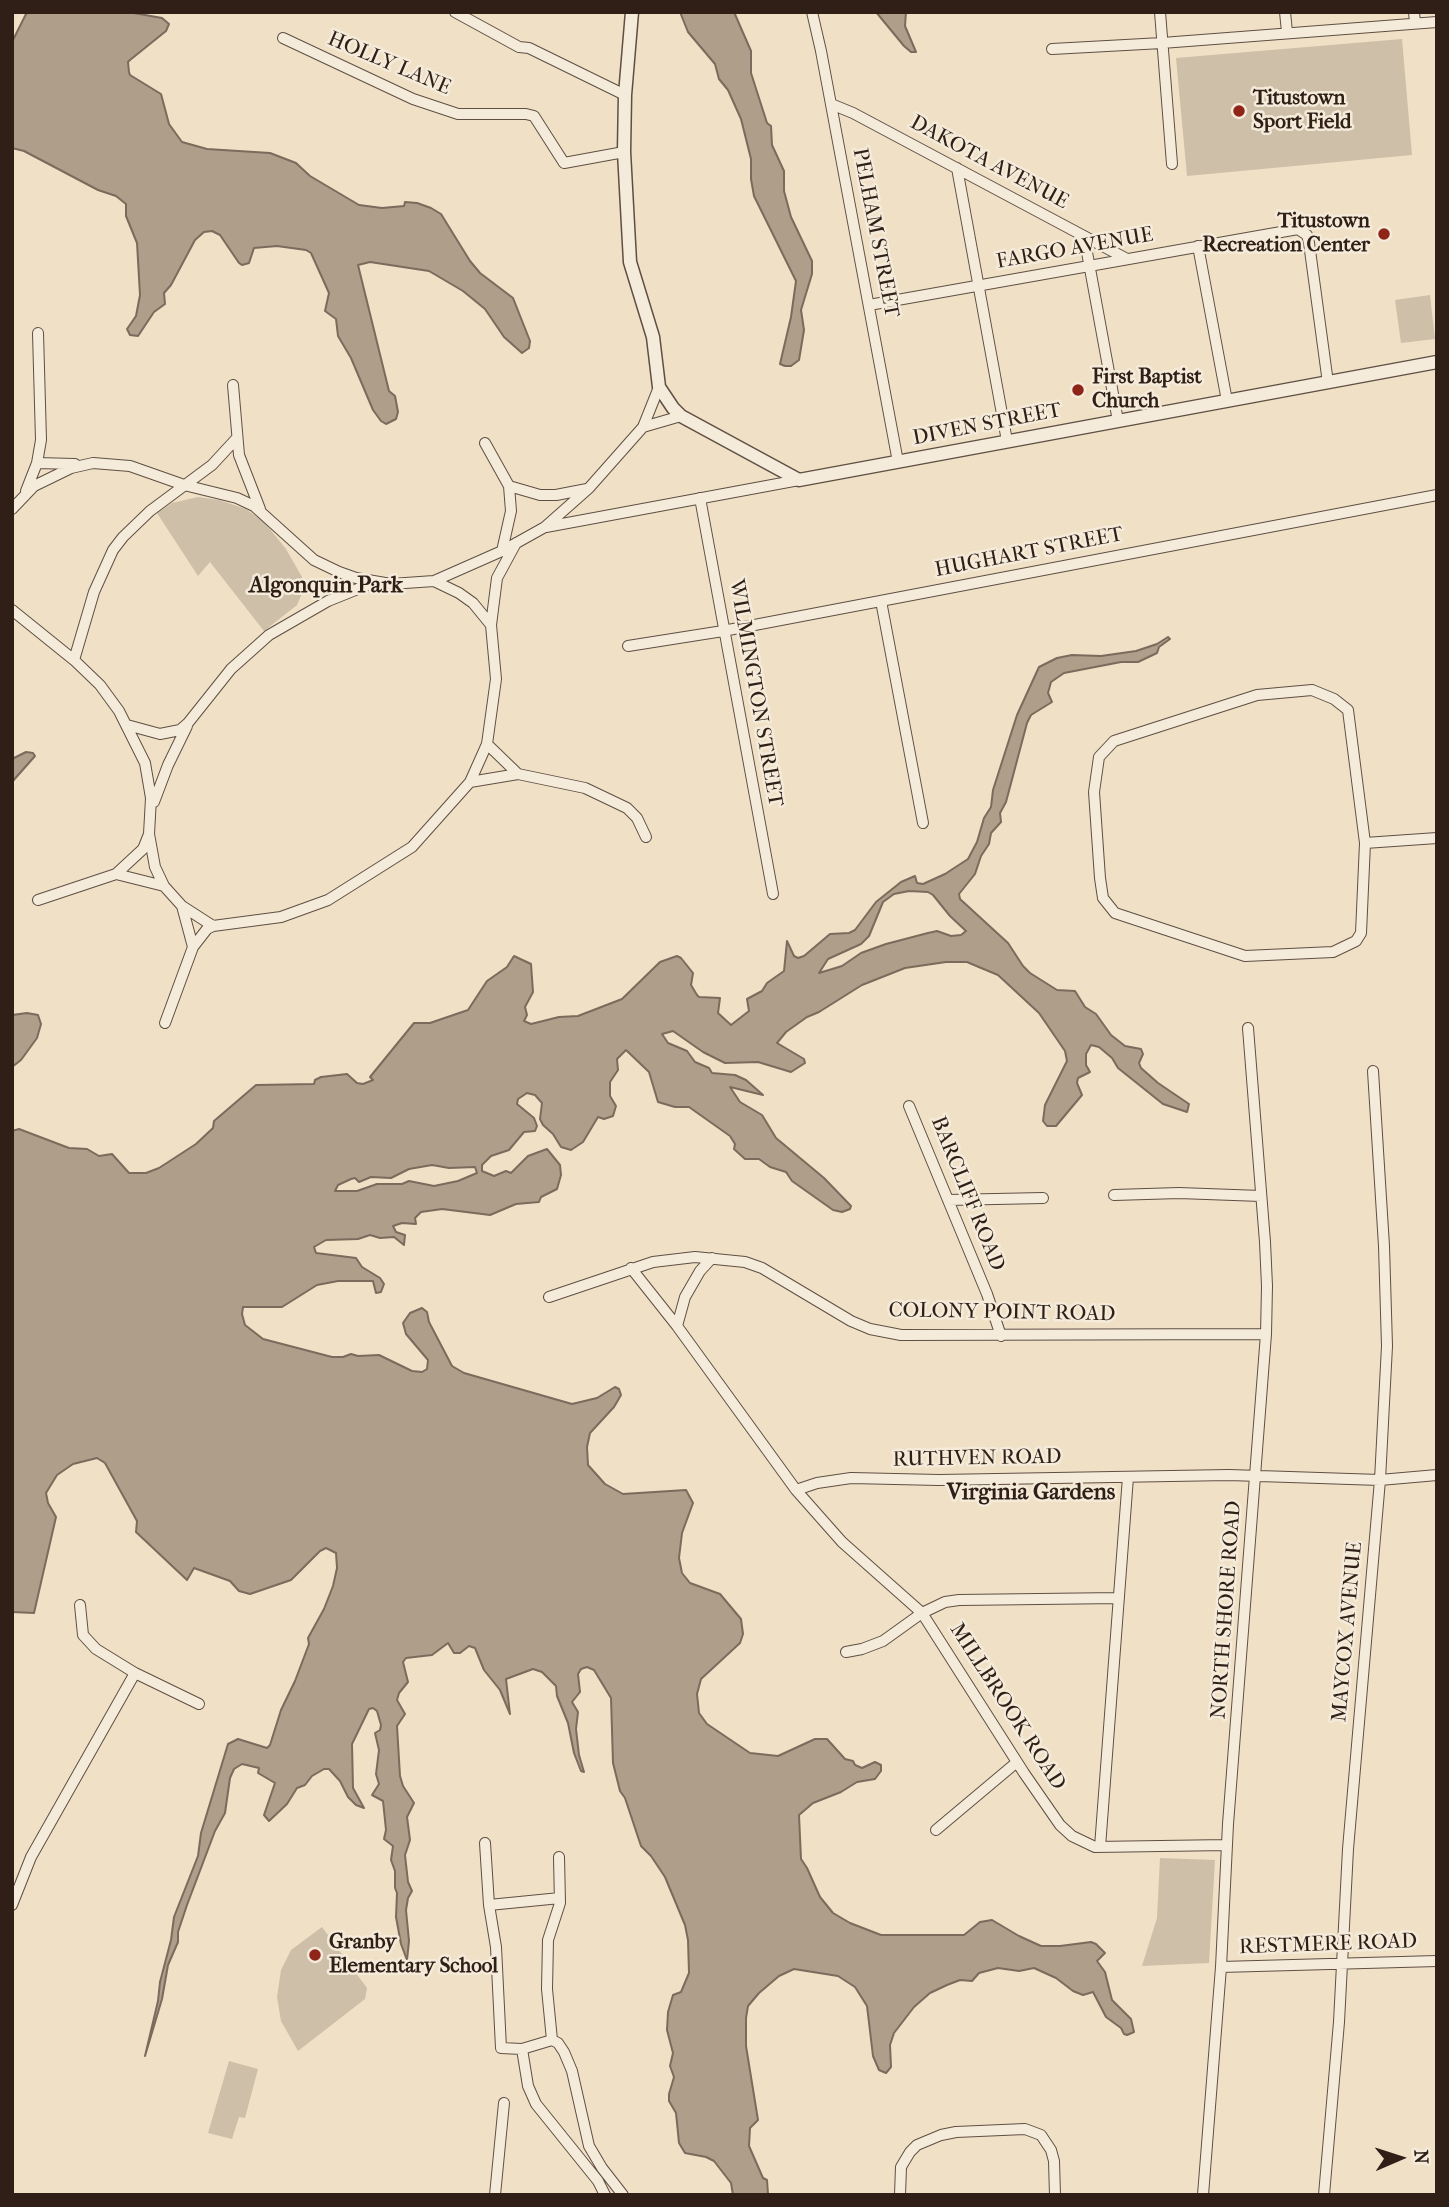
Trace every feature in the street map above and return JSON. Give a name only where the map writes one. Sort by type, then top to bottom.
[{"type":"street","points":[[455,12],[519,47],[529,48],[625,95]]},
{"type":"street","name":"PELHAM STREET","points":[[812,12],[898,462]]},
{"type":"street","points":[[1160,12],[1172,164]]},
{"type":"street","points":[[1285,12],[1287,32]]},
{"type":"street","points":[[629,14],[624,152],[630,262],[653,337],[659,387],[681,416],[799,480]]},
{"type":"street","points":[[1052,49],[1161,43],[1415,18],[1437,22]]},
{"type":"street","name":"HOLLY LANE","points":[[283,38],[413,99],[458,114],[534,116],[564,163],[624,152]]},
{"type":"street","name":"DAKOTA AVENUE","points":[[831,104],[957,167],[1127,259]]},
{"type":"street","points":[[957,167],[1007,441]]},
{"type":"street","name":"FARGO AVENUE","points":[[869,305],[1298,229],[1307,236],[1328,383]]},
{"type":"street","points":[[1084,236],[1118,421]]},
{"type":"street","points":[[1198,246],[1227,401]]},
{"type":"street","points":[[25,494],[37,463],[42,421],[38,333]]},
{"type":"street","name":"DIVEN STREET","points":[[545,527],[1437,362]]},
{"type":"street","points":[[233,385],[236,439],[243,469],[261,510]]},
{"type":"street","points":[[37,463],[111,463],[130,466],[184,485],[237,498],[261,510],[314,560],[339,572],[391,584],[434,581],[502,551],[545,527],[589,488],[643,427],[659,387]]},
{"type":"street","points":[[643,427],[681,416]]},
{"type":"street","points":[[74,660],[94,592],[113,550],[150,511],[212,465],[236,439]]},
{"type":"street","points":[[485,443],[509,486],[511,511],[502,551]]},
{"type":"street","points":[[12,509],[25,494],[45,479],[81,465]]},
{"type":"street","points":[[509,486],[540,495],[556,495],[589,488]]},
{"type":"street","name":"HUGHART STREET","points":[[628,646],[723,631],[1437,495]]},
{"type":"street","name":"WILMINGTON STREET","points":[[700,498],[773,894]]},
{"type":"street","points":[[165,1023],[193,947],[207,929],[281,917],[328,900],[412,847],[470,782],[487,744],[496,679],[491,625],[497,578],[516,542]]},
{"type":"street","points":[[434,581],[473,603],[491,625]]},
{"type":"street","points":[[127,724],[160,734],[180,730],[231,669],[270,635],[328,601],[376,582]]},
{"type":"street","points":[[881,601],[923,823]]},
{"type":"street","points":[[13,609],[100,685],[127,724],[145,763],[151,813],[149,834],[143,849],[116,874],[38,900]]},
{"type":"street","points":[[1311,690],[1335,699],[1348,710],[1365,843],[1361,933],[1356,941],[1333,952],[1245,956],[1115,913],[1103,898],[1094,792],[1099,757],[1114,741],[1258,695],[1311,690]]},
{"type":"street","points":[[151,813],[168,765],[188,723]]},
{"type":"street","points":[[487,744],[518,774]]},
{"type":"street","points":[[470,782],[518,774],[585,788],[627,808],[637,818],[646,837]]},
{"type":"street","points":[[149,834],[156,867],[164,886],[182,906],[213,926]]},
{"type":"street","points":[[1365,843],[1437,838]]},
{"type":"street","points":[[116,874],[164,886]]},
{"type":"street","points":[[182,906],[193,947]]},
{"type":"street","name":"NORTH SHORE ROAD","points":[[1203,2195],[1266,1334],[1267,1286],[1248,1028]]},
{"type":"street","name":"MAYCOX AVENUE","points":[[1324,2195],[1339,2022],[1348,1849],[1380,1480],[1387,1346],[1373,1071]]},
{"type":"street","name":"BARCLIFF ROAD","points":[[909,1106],[987,1294],[1001,1336]]},
{"type":"street","points":[[1114,1195],[1179,1193],[1261,1196]]},
{"type":"street","points":[[948,1200],[1043,1198]]},
{"type":"street","name":"COLONY POINT ROAD","points":[[550,1297],[631,1268],[676,1258],[712,1258],[745,1262],[762,1268],[833,1312],[870,1329],[901,1335],[1266,1334]]},
{"type":"street","points":[[677,1326],[680,1309],[691,1285],[712,1258]]},
{"type":"street","points":[[631,1268],[677,1326],[796,1490]]},
{"type":"street","name":"RUTHVEN ROAD","points":[[796,1490],[817,1483],[851,1478],[939,1480],[1256,1476],[1380,1480],[1437,1475]]},
{"type":"street","points":[[1100,1847],[1128,1476]]},
{"type":"street","name":"MILLBROOK ROAD","points":[[796,1490],[842,1542],[922,1613],[1060,1825],[1083,1842],[1100,1847],[1227,1845]]},
{"type":"street","points":[[846,1652],[883,1641],[922,1613],[945,1602],[1119,1598]]},
{"type":"street","points":[[80,1605],[83,1635],[96,1649],[135,1673],[199,1704]]},
{"type":"street","points":[[12,1905],[16,1879],[135,1673]]},
{"type":"street","points":[[936,1830],[1017,1762]]},
{"type":"street","points":[[485,1843],[489,1905],[496,1947],[500,2048],[522,2049],[552,2040],[558,2043],[572,2071],[589,2146],[623,2195]]},
{"type":"street","points":[[552,2040],[547,1989],[548,1940],[560,1898],[559,1857]]},
{"type":"street","points":[[489,1905],[560,1898]]},
{"type":"street","name":"RESTMERE ROAD","points":[[1221,1967],[1437,1961]]},
{"type":"street","points":[[522,2049],[528,2086],[536,2104],[598,2181],[605,2195]]},
{"type":"street","points":[[495,2195],[504,2103]]},
{"type":"street","points":[[900,2195],[901,2167],[909,2151],[917,2145],[956,2132],[1025,2129],[1041,2135],[1051,2150],[1055,2195]]},
{"type":"shaded area","points":[[27,12],[128,12],[162,18],[169,24],[166,31],[128,62],[129,72],[161,94],[169,124],[182,142],[207,149],[270,153],[296,163],[310,176],[359,205],[382,208],[404,206],[405,202],[431,208],[441,214],[480,273],[513,298],[530,341],[529,348],[522,353],[504,337],[485,309],[463,291],[429,271],[370,262],[358,265],[389,391],[395,396],[398,412],[396,419],[386,424],[373,410],[351,358],[338,336],[336,319],[325,311],[329,293],[311,253],[277,246],[254,248],[249,263],[242,265],[220,235],[212,231],[204,232],[195,240],[164,293],[165,304],[154,312],[138,336],[130,335],[127,329],[136,316],[140,295],[137,243],[126,216],[126,204],[116,196],[98,190],[24,151],[12,148],[12,42]]},
{"type":"shaded area","points":[[680,12],[734,12],[751,51],[751,73],[767,123],[771,126],[772,145],[784,171],[784,191],[791,217],[812,261],[812,274],[801,310],[804,330],[799,360],[791,366],[780,364],[796,281],[754,196],[751,159],[741,119],[728,90],[719,79],[715,64],[688,32]]},
{"type":"shaded area","points":[[876,12],[906,12],[905,26],[916,52],[911,52],[904,46]]},
{"type":"shaded area","points":[[1402,39],[1412,155],[1187,176],[1176,58]]},
{"type":"shaded area","points":[[1430,295],[1435,339],[1401,343],[1395,300]]},
{"type":"shaded area","name":"Algonquin Park","points":[[198,497],[219,500],[246,509],[265,523],[286,549],[302,577],[303,591],[297,605],[264,631],[210,562],[198,576],[157,513],[172,503]]},
{"type":"shaded area","points":[[1168,637],[1170,639],[1159,647],[1157,653],[1138,662],[1121,662],[1064,673],[1051,682],[1048,693],[1052,702],[1031,715],[1027,723],[1006,802],[1000,813],[1001,822],[991,833],[989,844],[981,856],[975,874],[959,894],[960,899],[1008,943],[1030,973],[1057,990],[1075,991],[1085,1007],[1096,1014],[1111,1035],[1125,1046],[1141,1049],[1141,1068],[1189,1104],[1187,1112],[1163,1104],[1118,1068],[1112,1058],[1099,1047],[1091,1045],[1086,1054],[1086,1065],[1090,1072],[1078,1078],[1077,1083],[1082,1095],[1056,1126],[1047,1126],[1043,1121],[1045,1105],[1067,1061],[1065,1051],[1039,1013],[998,975],[967,962],[905,968],[862,985],[786,1032],[777,1043],[804,1059],[805,1063],[791,1072],[758,1062],[725,1063],[703,1052],[673,1031],[662,1034],[668,1043],[687,1051],[695,1062],[709,1068],[712,1073],[735,1075],[746,1080],[763,1095],[730,1087],[740,1102],[762,1115],[776,1138],[824,1178],[851,1206],[850,1209],[842,1212],[833,1210],[792,1181],[786,1172],[770,1167],[759,1159],[745,1159],[734,1149],[735,1144],[730,1136],[689,1107],[675,1107],[658,1102],[649,1072],[626,1050],[617,1059],[618,1070],[610,1082],[610,1096],[616,1106],[613,1116],[604,1119],[598,1117],[583,1142],[571,1150],[561,1147],[543,1125],[540,1119],[542,1103],[535,1095],[527,1093],[518,1099],[517,1104],[534,1118],[537,1126],[535,1131],[524,1132],[509,1150],[491,1156],[482,1165],[482,1171],[494,1176],[506,1171],[511,1173],[528,1156],[547,1149],[560,1165],[561,1175],[557,1189],[541,1197],[539,1202],[516,1204],[490,1215],[442,1209],[421,1212],[415,1218],[416,1224],[402,1223],[393,1226],[396,1232],[405,1235],[404,1245],[394,1237],[380,1238],[370,1235],[358,1239],[326,1240],[314,1247],[316,1253],[356,1258],[362,1267],[380,1278],[384,1284],[381,1292],[376,1293],[373,1281],[338,1281],[317,1285],[282,1307],[243,1307],[242,1314],[245,1325],[263,1339],[332,1357],[351,1354],[379,1355],[412,1371],[422,1372],[427,1369],[428,1360],[406,1334],[403,1323],[410,1313],[422,1308],[427,1312],[429,1322],[452,1366],[464,1373],[572,1404],[597,1398],[615,1387],[619,1389],[621,1395],[614,1407],[590,1433],[587,1447],[588,1465],[605,1484],[623,1494],[686,1490],[693,1503],[682,1533],[679,1558],[682,1573],[690,1583],[720,1594],[741,1619],[743,1634],[740,1643],[701,1679],[697,1694],[699,1713],[707,1724],[750,1753],[778,1756],[815,1739],[827,1739],[845,1759],[853,1761],[855,1765],[862,1768],[875,1762],[881,1765],[881,1771],[875,1779],[857,1782],[841,1792],[813,1803],[799,1815],[801,1859],[820,1897],[833,1913],[881,1935],[964,1935],[980,1922],[992,1920],[1041,1946],[1091,1942],[1096,1944],[1105,1953],[1097,1961],[1105,1972],[1112,2000],[1131,2019],[1134,2032],[1124,2034],[1121,2028],[1106,2017],[1093,1992],[1083,1995],[1073,1991],[1056,1978],[1034,1968],[1019,1971],[998,1968],[979,1973],[972,1981],[960,1980],[947,1985],[930,1993],[914,2007],[894,2033],[890,2045],[891,2067],[886,2073],[879,2070],[873,2056],[867,2006],[855,1987],[838,1976],[794,1969],[779,1976],[748,2006],[746,2046],[758,2120],[750,2128],[749,2146],[763,2178],[767,2180],[768,2194],[733,2195],[731,2183],[714,2161],[685,2153],[679,2143],[676,2113],[669,2101],[674,2077],[670,2066],[673,2053],[667,2030],[673,1995],[681,1992],[689,1973],[688,1940],[685,1925],[665,1877],[641,1846],[625,1798],[620,1791],[613,1763],[611,1698],[594,1670],[587,1667],[581,1669],[578,1674],[580,1692],[572,1702],[578,1712],[576,1729],[584,1772],[581,1771],[556,1686],[542,1672],[533,1669],[506,1679],[510,1714],[500,1690],[484,1670],[475,1648],[469,1646],[460,1653],[454,1653],[448,1643],[432,1655],[406,1658],[403,1662],[408,1682],[397,1700],[405,1714],[397,1726],[400,1776],[414,1803],[407,1817],[410,1840],[405,1855],[408,1882],[412,1891],[406,1910],[409,1941],[407,1960],[396,1917],[397,1893],[391,1860],[393,1846],[384,1839],[386,1830],[383,1801],[372,1795],[379,1784],[376,1774],[379,1750],[375,1733],[380,1730],[381,1725],[377,1711],[373,1708],[369,1709],[352,1744],[353,1788],[364,1808],[348,1797],[340,1781],[329,1769],[324,1769],[312,1776],[305,1785],[297,1788],[287,1804],[269,1821],[264,1815],[275,1783],[258,1773],[259,1768],[242,1764],[234,1769],[230,1778],[225,1813],[215,1831],[178,1932],[178,1942],[168,1965],[162,1999],[145,2056],[174,1917],[198,1856],[201,1833],[228,1744],[238,1739],[267,1748],[270,1745],[281,1710],[309,1644],[308,1638],[333,1586],[337,1568],[336,1553],[326,1548],[291,1580],[250,1594],[239,1591],[230,1581],[194,1568],[187,1580],[136,1532],[137,1521],[105,1463],[97,1458],[73,1464],[57,1475],[46,1493],[56,1517],[34,1613],[12,1612],[12,1131],[19,1129],[69,1148],[87,1149],[99,1156],[112,1154],[129,1173],[146,1173],[159,1168],[196,1144],[213,1128],[214,1121],[256,1085],[314,1084],[315,1080],[321,1077],[347,1074],[357,1083],[373,1080],[370,1077],[414,1023],[430,1023],[468,1010],[487,981],[507,967],[514,956],[531,964],[533,992],[525,1007],[527,1015],[524,1021],[531,1024],[559,1017],[578,1016],[622,999],[660,962],[677,956],[693,973],[691,985],[697,995],[720,998],[718,1013],[731,1025],[749,1011],[747,999],[762,991],[767,983],[784,971],[787,941],[794,956],[804,956],[830,934],[855,930],[876,902],[901,882],[915,876],[917,883],[923,884],[968,859],[991,807],[993,790],[1017,715],[1039,667],[1057,658],[1072,655],[1101,656],[1136,651]],"holes":[[[909,891],[928,892],[933,895],[966,931],[961,935],[951,936],[937,931],[886,944],[861,953],[842,966],[819,973],[828,959],[861,944],[869,936],[883,902],[894,894]],[[432,1165],[449,1168],[475,1167],[477,1173],[458,1181],[434,1186],[409,1181],[402,1184],[377,1184],[357,1191],[335,1191],[338,1185],[351,1179],[355,1178],[359,1182],[371,1177],[391,1178],[409,1169]]]},
{"type":"shaded area","points":[[26,752],[35,756],[12,782],[12,759]]},
{"type":"shaded area","points":[[12,1015],[38,1015],[41,1024],[37,1038],[21,1060],[12,1067]]},
{"type":"shaded area","points":[[1160,1858],[1215,1860],[1209,1963],[1142,1966],[1157,1918]]},
{"type":"shaded area","points":[[322,1927],[367,1988],[365,1999],[298,2051],[281,2021],[277,1997],[281,1970],[291,1950]]},
{"type":"shaded area","points":[[229,2061],[258,2069],[245,2118],[239,2117],[232,2139],[208,2133]]},
{"type":"place","name":"Titustown Sport Field","points":[[1239,111]]},
{"type":"place","name":"Titustown Recreation Center","points":[[1384,234]]},
{"type":"place","name":"First Baptist Church","points":[[1078,390]]},
{"type":"place","name":"Granby Elementary School","points":[[315,1955]]},
{"type":"district","name":"Algonquin Park","points":[[326,586]]},
{"type":"district","name":"Virginia Gardens","points":[[1031,1493]]}]
